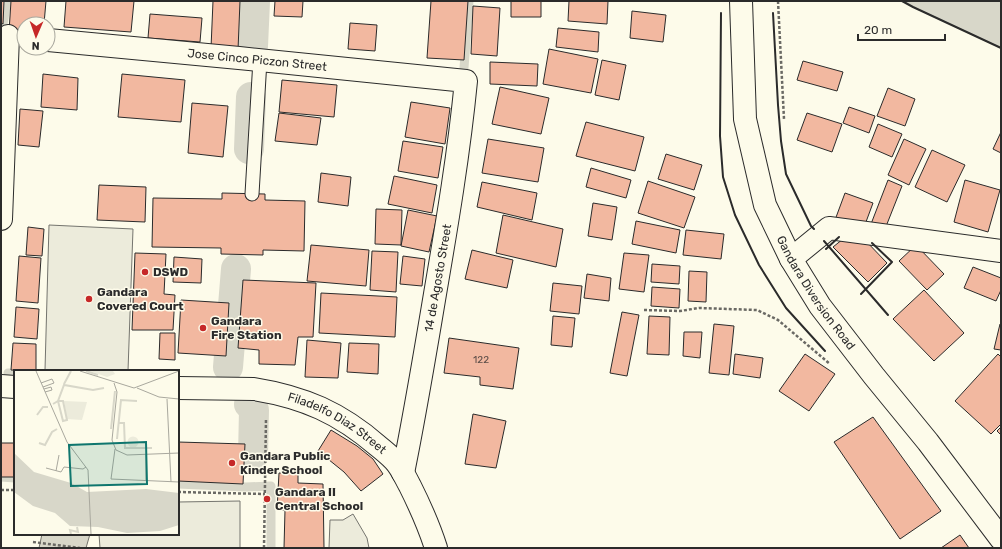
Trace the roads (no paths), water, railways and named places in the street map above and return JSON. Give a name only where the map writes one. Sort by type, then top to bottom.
[{"type":"main road","name":"Gandara Diversion Road","points":[[741,4],[745,119],[765,205],[791,259],[820,306],[869,370],[928,442],[1001,539]]},
{"type":"main road","points":[[1,219],[11,37]]},
{"type":"main road","name":"Jose Cinco Piczon Street","points":[[56,41],[260,60],[466,82]]},
{"type":"main road","name":"14 de Agosto Street","points":[[403,473],[414,422],[446,234],[458,152],[466,82]]},
{"type":"main road","points":[[791,259],[829,228],[1001,251]]},
{"type":"main road","points":[[1,386],[14,386]]},
{"type":"main road","name":"Filadelfo Diaz Street","points":[[179,388],[266,391],[292,396],[339,417],[368,437],[394,460],[403,473],[423,512],[436,548]]},
{"type":"lane","points":[[252,194],[260,60]]},
{"type":"waterway","points":[[2,30],[7,1]]},
{"type":"waterway","points":[[253,46],[255,1]]},
{"type":"waterway","points":[[464,68],[469,1]]},
{"type":"waterway","points":[[249,149],[251,97]]},
{"type":"waterway","points":[[228,367],[236,269]]},
{"type":"waterway","points":[[8,373],[14,373]]},
{"type":"waterway","points":[[249,404],[254,410],[253,456]]},
{"type":"waterway","points":[[1,477],[14,478]]},
{"type":"waterway","points":[[179,484],[246,487],[271,486],[271,548]]},
{"type":"place","name":"DSWD","points":[[145,272]]},
{"type":"place","name":"Gandara Covered Court","points":[[89,299]]},
{"type":"place","name":"Gandara Fire Station","points":[[203,328]]},
{"type":"place","name":"Gandara Public Kinder School","points":[[232,463]]},
{"type":"place","name":"Gandara II Central School","points":[[267,499]]}]
